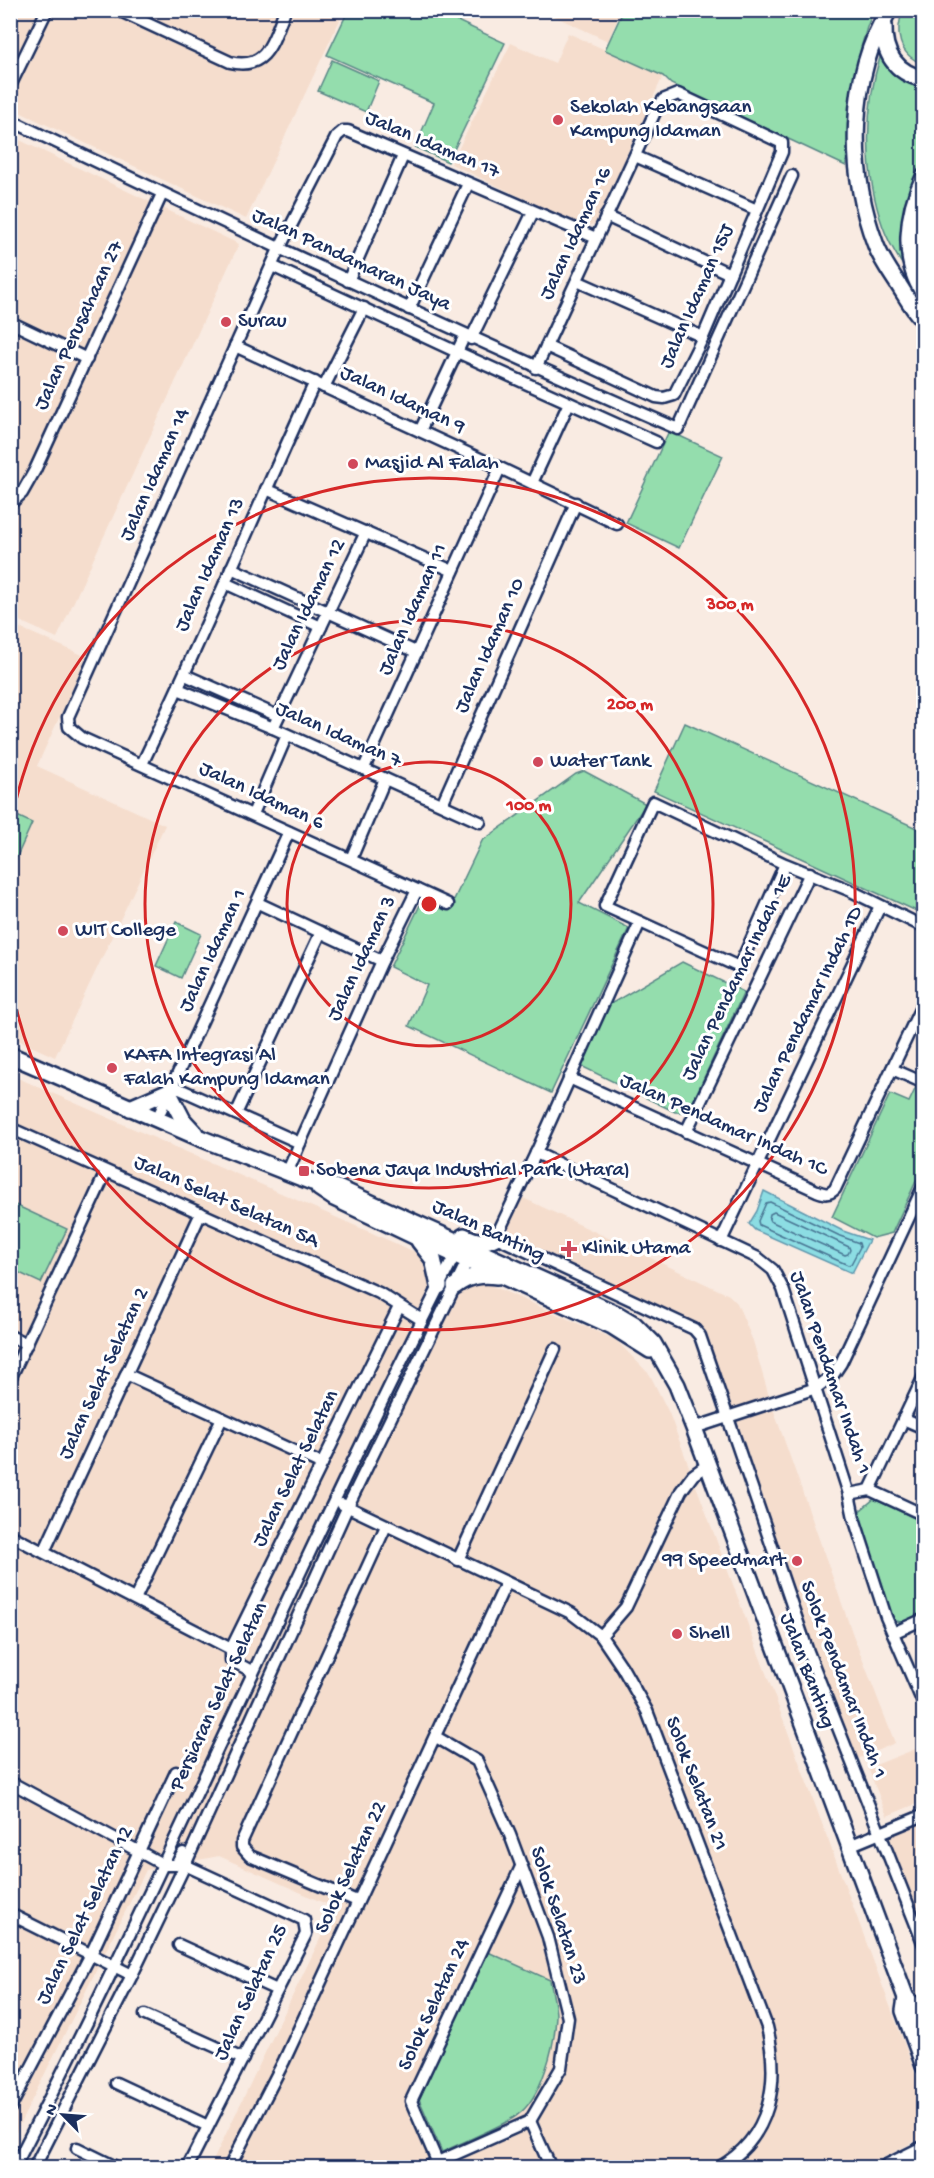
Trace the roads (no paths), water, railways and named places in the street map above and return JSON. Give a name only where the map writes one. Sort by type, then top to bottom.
[{"type":"main road","points":[[886,15],[883,40],[889,55],[905,72],[924,79]]},
{"type":"main road","points":[[886,15],[869,53],[862,81],[857,144],[860,192],[875,245],[924,321]]},
{"type":"main road","points":[[924,177],[912,210],[909,228],[912,268],[924,293]]},
{"type":"main road","name":"Jalan Banting","points":[[10,1056],[287,1173],[339,1188],[418,1231],[625,1319],[634,1324],[653,1343],[677,1386],[694,1428],[906,1998],[915,2006],[924,2031]]},
{"type":"main road","points":[[130,1108],[171,1090],[183,1120],[200,1138]]},
{"type":"main road","points":[[439,1286],[433,1259],[418,1231],[447,1229],[478,1243],[496,1237]]},
{"type":"main road","name":"Jalan Banting","points":[[464,1252],[509,1278],[623,1332],[662,1360]]},
{"type":"main road","points":[[455,1286],[464,1279],[475,1276],[509,1278]]},
{"type":"main road","name":"Jalan Banting","points":[[906,1998],[904,2011],[924,2066]]},
{"type":"main road","points":[[886,2168],[924,2149]]},
{"type":"street","points":[[10,86],[47,10]]},
{"type":"street","points":[[118,10],[230,63],[243,66],[262,58],[268,50],[285,10]]},
{"type":"street","name":"Jalan Idaman 16","points":[[536,368],[659,104],[678,94],[778,140],[782,143],[782,152]]},
{"type":"street","name":"Jalan Pandamaran Jaya","points":[[10,120],[468,337],[678,429],[792,176]]},
{"type":"street","name":"Jalan Idaman 17","points":[[279,249],[337,136],[343,131],[348,131],[596,238]]},
{"type":"street","name":"Jalan Idaman 15J","points":[[546,346],[664,398],[674,394],[703,337],[782,152]]},
{"type":"street","points":[[348,281],[404,156]]},
{"type":"street","points":[[635,156],[757,210]]},
{"type":"street","points":[[409,309],[468,184]]},
{"type":"street","name":"Jalan Perusahaan 27","points":[[10,504],[22,493],[35,470],[162,194]]},
{"type":"street","points":[[420,431],[457,352],[468,337],[533,212]]},
{"type":"street","points":[[606,216],[730,274]]},
{"type":"street","name":"Jalan Idaman 14","points":[[68,717],[279,249]]},
{"type":"street","name":"Jalan Pandamaran Jaya","points":[[272,266],[656,442]]},
{"type":"street","points":[[577,281],[703,337]]},
{"type":"street","name":"Jalan Idaman 13","points":[[142,764],[185,675],[266,489],[320,385],[364,308]]},
{"type":"street","points":[[10,322],[87,359]]},
{"type":"street","name":"Jalan Idaman 9","points":[[235,346],[617,524]]},
{"type":"street","points":[[532,483],[569,403]]},
{"type":"street","name":"Jalan Idaman 11","points":[[364,768],[501,468]]},
{"type":"street","points":[[266,489],[453,571]]},
{"type":"street","name":"Jalan Idaman 10","points":[[442,804],[576,503]]},
{"type":"street","name":"Jalan Idaman 12","points":[[273,728],[366,532]]},
{"type":"street","points":[[231,568],[416,652]]},
{"type":"street","points":[[225,583],[321,627]]},
{"type":"street","name":"Jalan Idaman 7","points":[[185,675],[278,716]]},
{"type":"street","name":"Jalan Idaman 7","points":[[178,689],[364,768],[480,822]]},
{"type":"street","name":"Jalan Idaman 6","points":[[68,717],[69,727],[74,733],[448,904]]},
{"type":"street","points":[[253,814],[288,735]]},
{"type":"street","points":[[351,859],[385,779]]},
{"type":"street","points":[[785,864],[739,968],[605,906],[653,802],[924,927]]},
{"type":"street","name":"Jalan Idaman 1","points":[[157,1119],[289,832]]},
{"type":"street","name":"Jalan Pendamar Indah 1E","points":[[686,1132],[810,873]]},
{"type":"street","name":"Jalan Idaman 3","points":[[287,1173],[382,960],[417,890]]},
{"type":"street","points":[[258,903],[382,960]]},
{"type":"street","name":"Jalan Pendamar Indah 1D","points":[[721,1241],[880,906]]},
{"type":"street","points":[[496,1237],[640,922]]},
{"type":"street","points":[[236,1114],[321,932]]},
{"type":"street","name":"Jalan Pendamar Indah 1C","points":[[569,1078],[817,1191],[825,1194],[831,1193],[835,1189],[924,1001]]},
{"type":"street","points":[[892,1069],[924,1083]]},
{"type":"street","points":[[171,1090],[236,1114],[300,1143]]},
{"type":"street","name":"Jalan Selat Selatan 5A","points":[[10,1128],[379,1293],[422,1320]]},
{"type":"street","name":"Jalan Pendamar Indah 1","points":[[536,1153],[758,1258],[773,1270],[783,1289],[816,1388],[886,1617],[924,1705]]},
{"type":"street","points":[[10,1379],[106,1172]]},
{"type":"street","points":[[694,1428],[816,1388],[833,1375],[841,1363],[924,1185]]},
{"type":"street","name":"Jalan Selat Selatan 2","points":[[44,1552],[201,1213]]},
{"type":"street","name":"Solok Pendamar Indah 1","points":[[496,1237],[694,1329],[700,1336],[807,1648],[924,1945]]},
{"type":"street","name":"Persiaran Selat Selatan","points":[[34,2168],[132,1975],[201,1829],[348,1506],[455,1286],[464,1252]]},
{"type":"street","name":"Persiaran Selat Selatan","points":[[14,2168],[116,1967],[252,1672],[422,1320],[439,1286],[464,1252]]},
{"type":"street","name":"Jalan Selat Selatan","points":[[231,1649],[399,1307]]},
{"type":"street","points":[[10,1336],[27,1344]]},
{"type":"street","points":[[458,1560],[555,1349]]},
{"type":"street","points":[[126,1374],[322,1464]]},
{"type":"street","points":[[870,1490],[924,1376]]},
{"type":"street","points":[[135,1599],[222,1418]]},
{"type":"street","points":[[903,1419],[924,1428]]},
{"type":"street","points":[[600,1636],[626,1607],[681,1491],[693,1475],[707,1465]]},
{"type":"street","points":[[849,1494],[870,1490],[924,1515]]},
{"type":"street","name":"Solok Selatan 21","points":[[334,1500],[571,1613],[600,1636],[622,1667],[646,1711],[763,2016],[771,2045],[773,2084],[765,2116],[758,2131],[739,2154],[718,2168]]},
{"type":"street","points":[[357,1901],[250,1856],[242,1848],[242,1841],[386,1526]]},
{"type":"street","points":[[10,1535],[231,1649],[231,1660],[252,1672]]},
{"type":"street","name":"Solok Selatan 22","points":[[228,2168],[284,2061],[506,1583]]},
{"type":"street","points":[[894,1633],[924,1619]]},
{"type":"street","name":"Solok Selatan 23","points":[[436,1737],[477,1761],[548,1937],[568,2018],[561,2068],[530,2121]]},
{"type":"street","name":"Jalan Selat Selatan 12","points":[[10,2108],[91,1954],[176,1772]]},
{"type":"street","points":[[10,1782],[164,1865],[172,1867],[178,1863],[190,1838],[201,1829]]},
{"type":"street","points":[[849,1846],[924,1815]]},
{"type":"street","name":"Jalan Selatan 25","points":[[184,1865],[304,1920],[306,1934],[187,2168]]},
{"type":"street","name":"Solok Selatan 24","points":[[437,2162],[411,2101],[521,1867]]},
{"type":"street","points":[[10,1914],[132,1975]]},
{"type":"street","points":[[179,1945],[277,1990]]},
{"type":"street","points":[[145,2016],[243,2059]]},
{"type":"street","points":[[116,2082],[208,2126]]},
{"type":"street","points":[[424,2168],[530,2121],[552,2168]]},
{"type":"street","points":[[77,2148],[118,2168]]},
{"type":"water","points":[[764,1191],[843,1231],[869,1240],[852,1273],[755,1230],[749,1224],[757,1211]]},
{"type":"place","name":"Sekolah Kebangsaan Kampung Idaman","points":[[558,120]]},
{"type":"place","name":"Surau","points":[[226,322]]},
{"type":"place","name":"Masjid Al Falah","points":[[353,464]]},
{"type":"place","name":"Water Tank","points":[[538,762]]},
{"type":"place","name":"WIT College","points":[[63,931]]},
{"type":"place","name":"KAFA Integrasi Al Falah Kampung Idaman","points":[[112,1068]]},
{"type":"place","name":"Sobena Jaya Industrial Park (Utara)","points":[[304,1171]]},
{"type":"place","name":"Klinik Utama","points":[[569,1249]]},
{"type":"place","name":"99 Speedmart","points":[[797,1561]]},
{"type":"place","name":"Shell","points":[[677,1634]]}]
